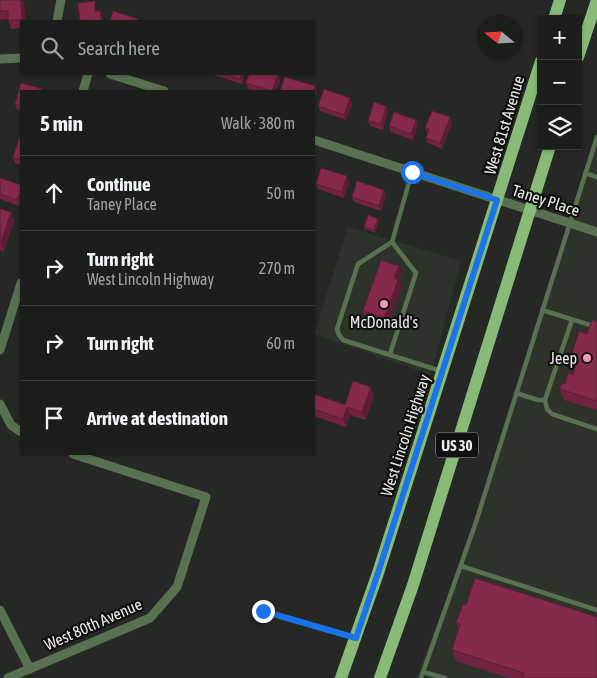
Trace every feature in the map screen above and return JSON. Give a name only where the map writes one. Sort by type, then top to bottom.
[{"type":"main road","points":[[555,15],[560,0]]},
{"type":"main road","points":[[582,45],[597,0]]},
{"type":"main road","name":"West 81st Avenue","points":[[497,200],[537,74]]},
{"type":"main road","name":"US 30","points":[[380,678],[416,575],[549,150]]},
{"type":"main road","name":"West Lincoln Highway","points":[[341,678],[378,573],[497,200]]},
{"type":"street","points":[[57,20],[61,0]]},
{"type":"street","points":[[0,59],[20,58]]},
{"type":"street","points":[[83,90],[88,75]]},
{"type":"street","points":[[113,75],[161,90]]},
{"type":"street","name":"Taney Place","points":[[315,140],[597,232]]},
{"type":"street","points":[[0,350],[20,287]]},
{"type":"street","points":[[0,404],[11,424],[20,431]]},
{"type":"street","name":"West 80th Avenue","points":[[8,678],[150,618],[177,587],[206,497],[76,455]]},
{"type":"street","points":[[0,610],[30,669]]},
{"type":"lane","points":[[421,678],[461,566],[597,136]]},
{"type":"lane","points":[[412,172],[392,242],[358,264],[337,329],[343,340],[442,372]]},
{"type":"lane","points":[[585,173],[597,177]]},
{"type":"lane","points":[[390,354],[416,272],[392,242]]},
{"type":"lane","points":[[542,310],[597,327]]},
{"type":"lane","points":[[572,320],[546,400],[547,409],[552,414],[597,429]]},
{"type":"lane","points":[[516,393],[538,400],[546,400]]},
{"type":"lane","points":[[461,566],[597,610]]},
{"type":"lane","points":[[263,611],[356,638]]},
{"type":"lane","points":[[423,672],[445,678]]},
{"type":"shaded area","points":[[597,135],[597,678],[416,678],[476,522]]},
{"type":"shaded area","points":[[348,227],[461,261],[431,375],[315,334]]},
{"type":"building","points":[[0,0],[21,0],[22,20],[8,20],[8,11],[0,11]]},
{"type":"building","points":[[95,1],[95,11],[100,11],[101,20],[80,20],[78,3]]},
{"type":"building","points":[[113,11],[138,19],[138,20],[110,20]]},
{"type":"building","points":[[228,75],[241,75],[240,79]]},
{"type":"building","points":[[249,75],[278,75],[272,90],[246,83]]},
{"type":"building","points":[[285,77],[315,86],[313,90],[280,90]]},
{"type":"building","points":[[21,83],[42,89],[20,90],[20,106],[15,104]]},
{"type":"building","points":[[324,89],[350,98],[344,115],[318,106]]},
{"type":"building","points":[[374,102],[386,106],[381,124],[368,121]]},
{"type":"building","points":[[432,111],[450,117],[440,143],[426,138],[429,129],[425,128]]},
{"type":"building","points":[[394,112],[416,120],[411,134],[389,126]]},
{"type":"building","points":[[20,136],[20,160],[13,157]]},
{"type":"building","points":[[321,168],[347,176],[342,192],[316,184]]},
{"type":"building","points":[[0,178],[20,185],[17,200],[0,194]]},
{"type":"building","points":[[357,181],[384,190],[379,206],[352,197]]},
{"type":"building","points":[[0,209],[11,212],[1,243],[0,243]]},
{"type":"building","points":[[368,215],[378,219],[374,230],[364,227]]},
{"type":"building","name":"McDonald's","points":[[381,260],[399,266],[394,278],[398,280],[384,318],[363,311]]},
{"type":"building","name":"Jeep","points":[[592,320],[597,322],[597,401],[560,389],[562,383],[565,384],[568,373],[573,375],[577,362],[570,360],[579,331],[587,334]]},
{"type":"building","points":[[353,381],[371,387],[362,412],[347,407],[343,419],[315,409],[315,394],[345,405]]},
{"type":"building","points":[[475,578],[597,617],[597,678],[522,678],[524,673],[452,650],[460,624],[456,623],[463,604],[466,605]]},
{"type":"place","name":"McDonald's","points":[[384,304]]},
{"type":"place","name":"Jeep","points":[[587,358]]},
{"type":"route","points":[[263,611],[356,638],[497,200],[412,172]]}]
